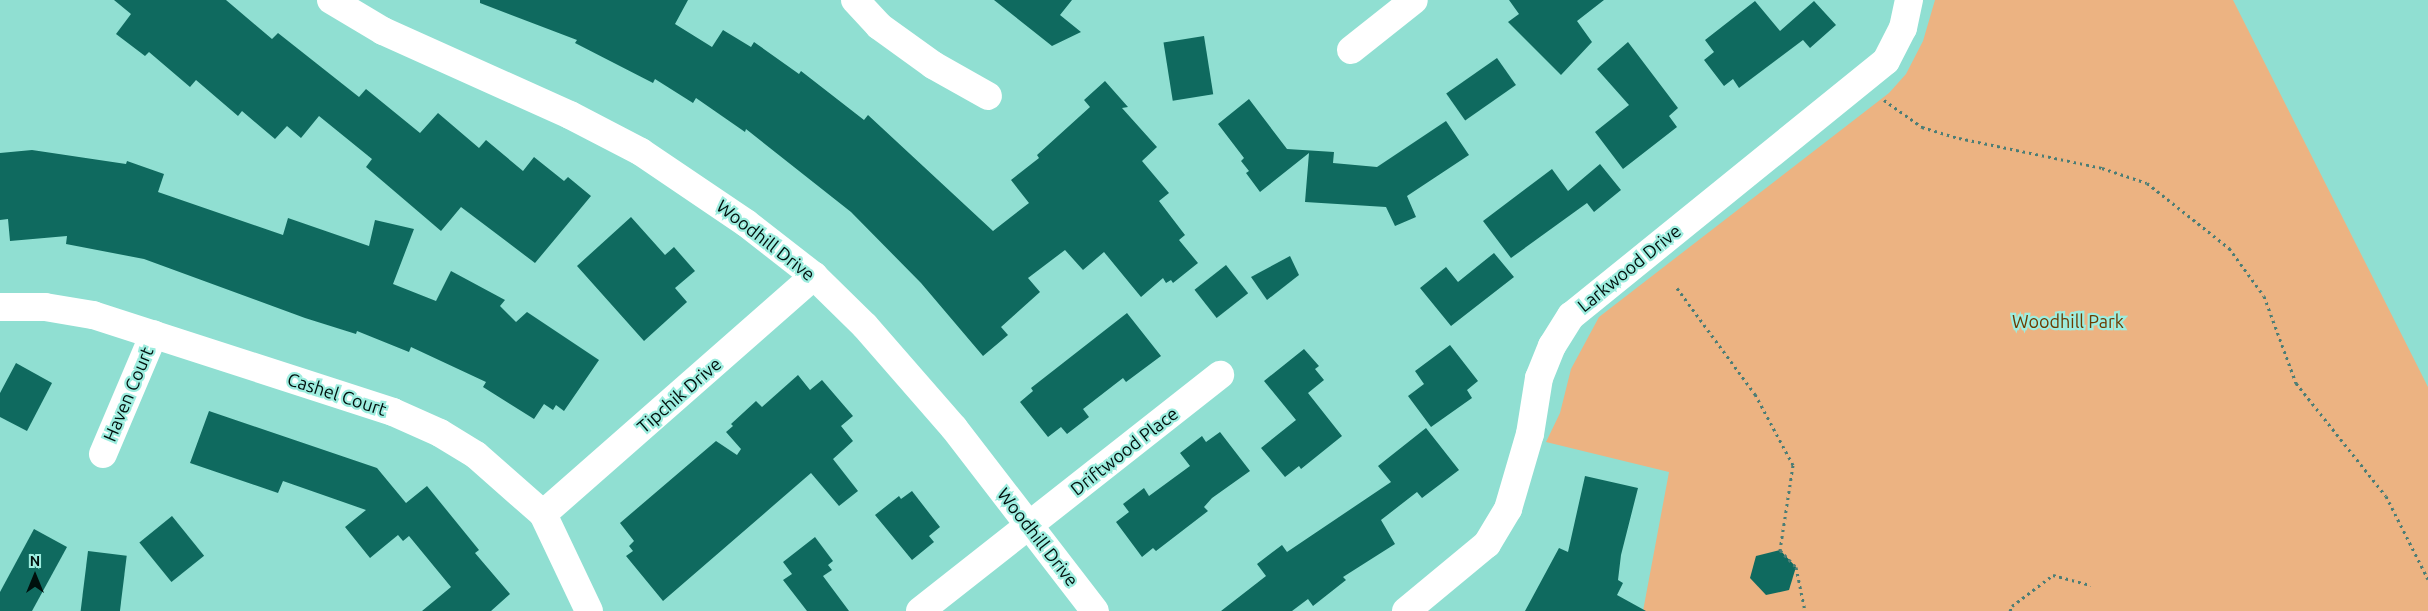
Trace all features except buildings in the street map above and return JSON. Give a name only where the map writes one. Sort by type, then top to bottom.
[{"type":"street","name":"Woodhill Drive","points":[[331,0],[383,31],[570,115],[641,152],[738,217],[814,276],[865,326],[954,428],[1095,611]]},
{"type":"street","points":[[855,0],[879,26],[933,65],[988,96]]},
{"type":"street","points":[[1351,50],[1414,0]]},
{"type":"street","name":"Larkwood Drive","points":[[1406,611],[1487,544],[1508,509],[1531,426],[1539,378],[1552,346],[1570,316],[1862,83],[1886,61],[1903,28],[1909,0]]},
{"type":"street","name":"Tipchik Drive","points":[[543,514],[814,276]]},
{"type":"street","name":"Cashel Court","points":[[0,307],[45,307],[94,315],[393,412],[440,433],[476,454],[543,514],[589,611]]},
{"type":"street","name":"Haven Court","points":[[103,454],[154,334]]},
{"type":"street","name":"Driftwood Place","points":[[920,611],[1220,375]]},
{"type":"path","points":[[1862,83],[1922,126],[1959,138],[2102,168],[2147,183],[2229,248],[2264,296],[2296,383],[2386,496],[2428,579]]},
{"type":"path","points":[[1677,288],[1755,394],[1793,465],[1780,550],[1796,567],[1805,611]]},
{"type":"path","points":[[2010,611],[2053,575],[2091,586]]},
{"type":"green space","name":"Woodhill Park","points":[[1935,0],[2233,0],[2428,387],[2428,611],[1643,611],[1669,472],[1546,442],[1560,413],[1571,369],[1599,317],[1889,93],[1906,74],[1923,41]]}]
